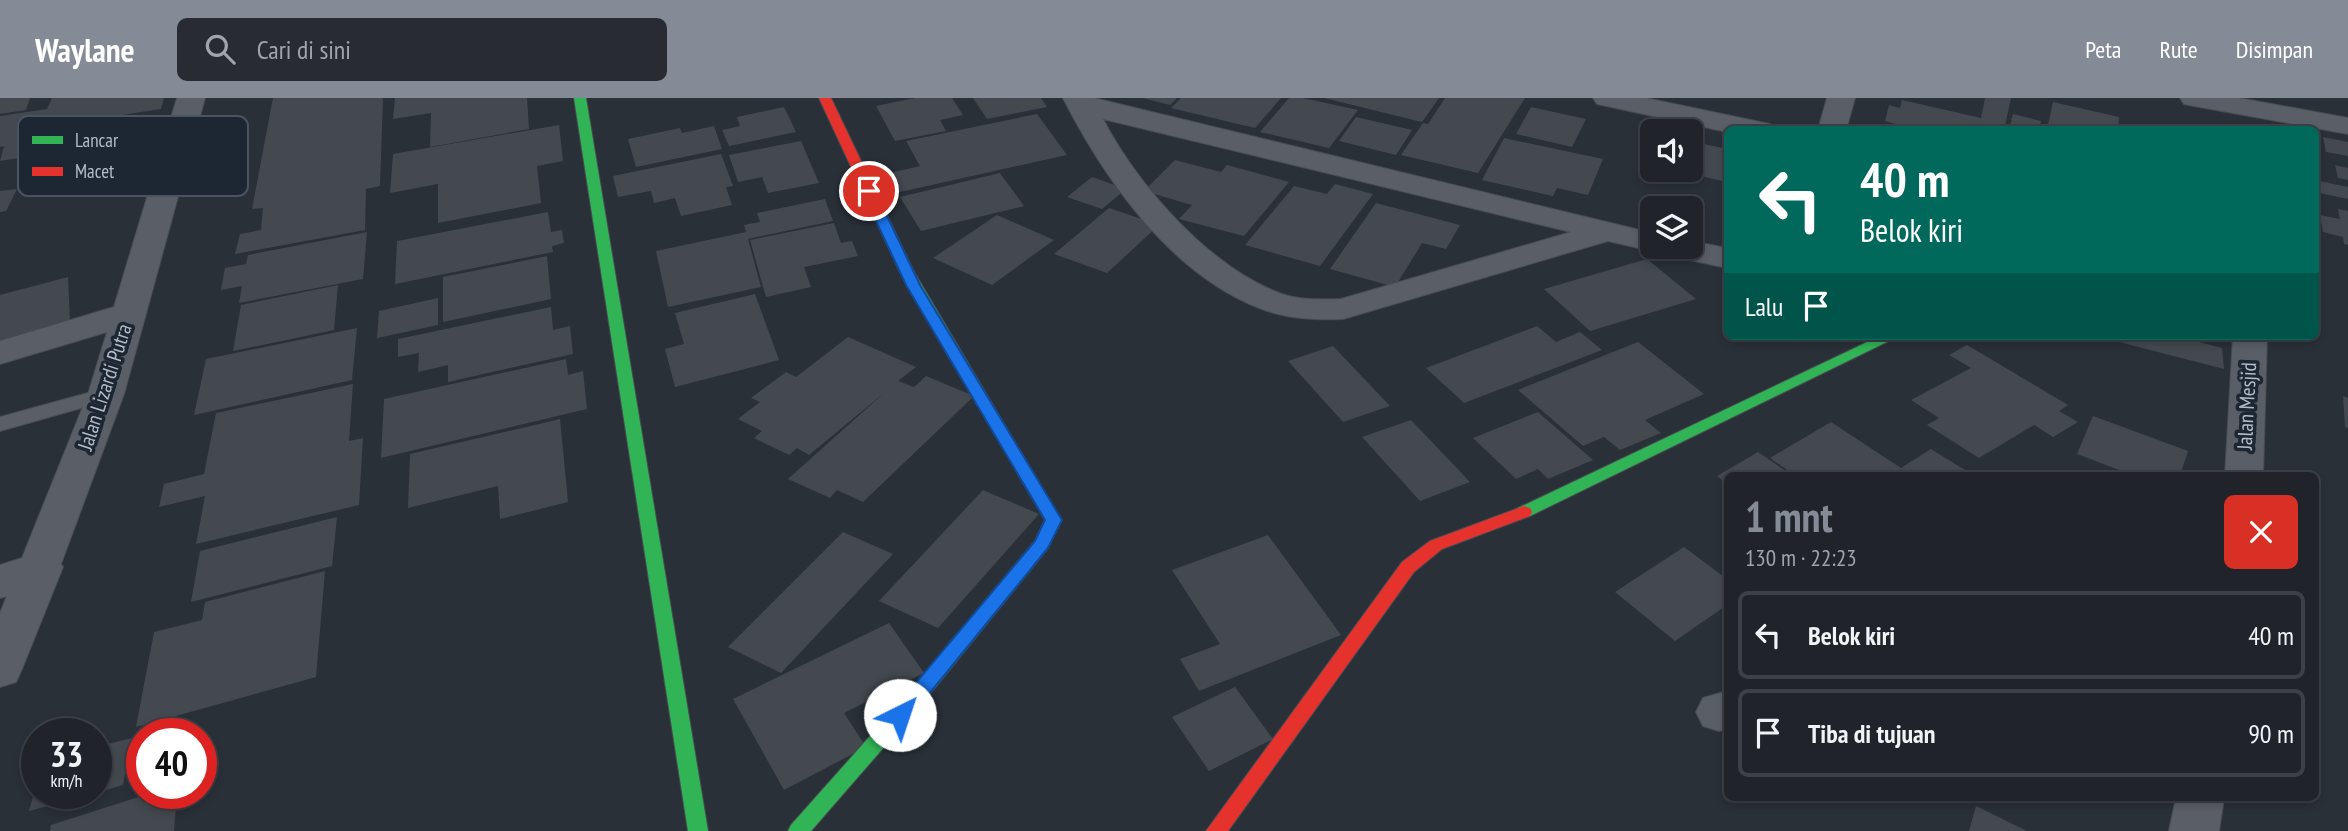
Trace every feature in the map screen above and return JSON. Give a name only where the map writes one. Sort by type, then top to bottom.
[{"type":"street","name":"Jalan Lizardi Putra","points":[[186,116],[191,98]]},
{"type":"street","points":[[580,98],[698,831]]},
{"type":"street","points":[[798,831],[918,695],[1042,544],[1053,520],[913,285],[825,98]]},
{"type":"street","points":[[1607,98],[1741,126]]},
{"type":"street","points":[[1833,126],[1841,98]]},
{"type":"street","points":[[2206,99],[2258,120],[2348,126]]},
{"type":"street","points":[[1078,100],[1091,127],[1112,159],[1196,257],[1237,285],[1292,310],[1317,313],[1343,309],[1605,232]]},
{"type":"street","points":[[1078,100],[1107,112],[1640,239]]},
{"type":"street","name":"Jalan Lizardi Putra","points":[[0,669],[42,567],[106,394],[162,196]]},
{"type":"street","points":[[1703,253],[1724,257]]},
{"type":"street","points":[[0,353],[128,314]]},
{"type":"street","points":[[1216,831],[1408,567],[1436,545],[1514,517],[1884,340]]},
{"type":"street","name":"Jalan Mesjid","points":[[2244,472],[2250,340]]},
{"type":"street","points":[[0,582],[42,567]]},
{"type":"street","points":[[2194,831],[2199,801]]},
{"type":"lane","points":[[0,424],[106,394]]},
{"type":"building","points":[[0,98],[30,98],[26,110],[0,114]]},
{"type":"building","points":[[52,98],[164,98],[161,109],[116,116],[18,116],[18,158],[0,161],[4,146],[0,147],[0,116],[47,109]]},
{"type":"building","points":[[273,98],[383,98],[380,186],[366,189],[365,230],[235,254],[240,234],[261,230],[263,208],[252,209]]},
{"type":"building","points":[[395,98],[527,98],[529,129],[430,147],[431,113],[393,119]]},
{"type":"building","points":[[915,98],[952,98],[963,115],[940,120],[946,131],[895,141],[876,106]]},
{"type":"building","points":[[973,98],[1041,98],[1047,107],[987,119]]},
{"type":"building","points":[[1143,98],[1177,98],[1170,105]]},
{"type":"building","points":[[1181,98],[1281,98],[1255,128],[1171,108]]},
{"type":"building","points":[[1289,98],[1303,98],[1358,110],[1329,148],[1260,132]]},
{"type":"building","points":[[1324,98],[1439,98],[1422,122]]},
{"type":"building","points":[[1445,98],[1525,98],[1478,173],[1401,155],[1423,123],[1428,124]]},
{"type":"building","points":[[1985,98],[2011,98],[2005,126],[1895,126],[1885,121],[1889,105],[1900,108],[1902,100],[1981,118]]},
{"type":"building","points":[[2053,102],[2119,117],[2118,126],[2048,126]]},
{"type":"building","points":[[784,107],[796,132],[729,146],[722,130],[740,126],[737,117]]},
{"type":"building","points":[[1531,107],[1586,119],[1572,147],[1516,134]]},
{"type":"building","points":[[1037,114],[1067,155],[900,192],[890,173],[920,166],[906,141]]},
{"type":"building","points":[[2013,114],[2041,121],[2040,126],[2010,126]]},
{"type":"building","points":[[1356,117],[1412,130],[1396,155],[1339,141]]},
{"type":"building","points":[[559,125],[563,161],[537,166],[541,203],[438,223],[438,184],[390,193],[393,154]]},
{"type":"building","points":[[714,126],[722,149],[636,167],[628,139],[680,128],[682,133]]},
{"type":"building","points":[[2323,137],[2348,142],[2348,156],[2326,152]]},
{"type":"building","points":[[1504,138],[1603,159],[1588,195],[1557,188],[1553,196],[1482,180]]},
{"type":"building","points":[[801,141],[819,183],[768,193],[762,177],[738,182],[729,155]]},
{"type":"building","points":[[1703,144],[1724,148],[1724,181],[1703,176]]},
{"type":"building","points":[[721,154],[733,186],[726,187],[732,205],[681,216],[675,198],[654,203],[651,191],[618,197],[613,176]]},
{"type":"building","points":[[1175,160],[1221,172],[1227,165],[1289,182],[1244,236],[1179,219],[1192,205],[1144,191]]},
{"type":"building","points":[[2335,165],[2348,168],[2348,180],[2338,178]]},
{"type":"building","points":[[1000,173],[1024,206],[921,231],[900,197]]},
{"type":"building","points":[[1092,177],[1126,189],[1102,209],[1067,197]]},
{"type":"building","points":[[2319,181],[2348,187],[2348,199],[2319,193]]},
{"type":"building","points":[[1335,184],[1373,194],[1320,266],[1245,245],[1294,186],[1327,194]]},
{"type":"building","points":[[17,189],[6,211],[0,212],[0,191]]},
{"type":"building","points":[[825,199],[833,221],[748,239],[761,287],[668,307],[656,251],[746,232],[744,225],[760,222],[757,213]]},
{"type":"building","points":[[1376,203],[1460,225],[1446,249],[1422,243],[1395,287],[1330,269]]},
{"type":"building","points":[[1109,208],[1159,225],[1107,273],[1054,254]]},
{"type":"building","points":[[2338,209],[2348,211],[2348,245],[2344,244],[2343,237],[2323,232],[2320,215],[2340,219]]},
{"type":"building","points":[[548,212],[551,232],[562,230],[564,243],[552,246],[553,252],[395,284],[397,241]]},
{"type":"building","points":[[997,215],[1054,240],[992,285],[933,258]]},
{"type":"building","points":[[834,223],[841,243],[852,241],[858,256],[804,267],[811,287],[766,297],[750,240]]},
{"type":"building","points":[[367,232],[363,279],[239,303],[242,286],[221,290],[225,268],[246,264],[248,255]]},
{"type":"building","points":[[547,256],[551,299],[443,322],[443,277]]},
{"type":"building","points":[[1647,259],[1696,299],[1590,331],[1544,289]]},
{"type":"building","points":[[68,277],[70,323],[0,343],[0,295]]},
{"type":"building","points":[[338,285],[334,330],[233,351],[241,305]]},
{"type":"building","points":[[755,294],[779,360],[675,387],[665,349],[684,344],[675,313]]},
{"type":"building","points":[[438,298],[438,325],[377,338],[379,311]]},
{"type":"building","points":[[551,307],[553,330],[570,326],[573,354],[448,382],[448,365],[418,372],[419,353],[398,357],[398,339]]},
{"type":"building","points":[[1537,326],[1556,342],[1580,332],[1602,350],[1464,403],[1426,368]]},
{"type":"building","points":[[357,328],[352,380],[194,415],[206,359]]},
{"type":"building","points":[[848,337],[916,367],[898,381],[914,387],[926,376],[974,396],[863,502],[837,490],[830,498],[788,479],[884,393],[809,455],[797,448],[789,455],[754,438],[762,431],[738,419],[760,402],[751,398],[786,372],[796,377]]},
{"type":"building","points":[[2112,340],[2192,340],[2222,348],[2224,369]]},
{"type":"building","points":[[1638,342],[1704,394],[1645,420],[1661,433],[1620,450],[1604,437],[1583,446],[1518,390]]},
{"type":"building","points":[[1967,345],[2068,405],[2059,411],[2078,422],[2053,437],[2034,425],[1979,458],[1927,425],[1939,418],[1911,400],[1971,368],[1949,355]]},
{"type":"building","points":[[1333,346],[1390,406],[1343,422],[1288,361]]},
{"type":"building","points":[[566,359],[568,375],[583,371],[587,409],[381,458],[384,399]]},
{"type":"building","points":[[353,384],[349,441],[363,438],[359,505],[196,544],[205,496],[159,507],[164,484],[204,474],[216,413]]},
{"type":"building","points":[[2343,396],[2348,398],[2348,428],[2345,427]]},
{"type":"building","points":[[1538,412],[1593,460],[1548,479],[1538,469],[1516,479],[1473,438]]},
{"type":"building","points":[[2093,416],[2188,451],[2181,472],[2124,472],[2077,454]]},
{"type":"building","points":[[560,419],[568,502],[500,519],[498,486],[408,508],[410,454]]},
{"type":"building","points":[[1411,420],[1470,482],[1420,501],[1362,437]]},
{"type":"building","points":[[1831,422],[1901,468],[1931,449],[1965,470],[1790,472],[1770,458]]},
{"type":"building","points":[[1758,452],[1787,472],[1724,472],[1724,482],[1717,476]]},
{"type":"building","points":[[983,490],[1039,514],[938,628],[879,601]]},
{"type":"building","points":[[337,517],[332,566],[191,602],[200,551]]},
{"type":"building","points":[[843,532],[893,554],[781,673],[728,647]]},
{"type":"building","points":[[1268,535],[1341,635],[1199,691],[1180,659],[1220,644],[1172,570]]},
{"type":"building","points":[[1684,547],[1724,577],[1724,607],[1675,641],[1615,592]]},
{"type":"building","points":[[325,571],[316,677],[168,718],[138,718],[154,632],[202,620],[205,602]]},
{"type":"building","points":[[889,623],[924,673],[844,713],[866,747],[784,790],[733,699]]},
{"type":"building","points":[[1235,687],[1273,739],[1209,771],[1172,717]]},
{"type":"building","points":[[126,740],[123,785],[112,788],[112,743]]},
{"type":"building","points":[[126,801],[126,809],[176,809],[174,831],[50,831],[51,825],[101,809],[112,809],[112,805]]},
{"type":"building","points":[[1976,806],[2027,831],[1969,831]]},
{"type":"traffic: fast","points":[[580,98],[698,831]]},
{"type":"traffic: fast","points":[[798,831],[918,695],[1042,544],[1053,520],[907,272]]},
{"type":"traffic: fast","points":[[1524,512],[1884,340]]},
{"type":"traffic: jam","points":[[825,98],[907,272]]},
{"type":"traffic: jam","points":[[1216,831],[1408,567],[1436,545],[1524,512]]},
{"type":"route","points":[[869,191],[913,285],[1053,520],[1042,544],[900,715]]}]
